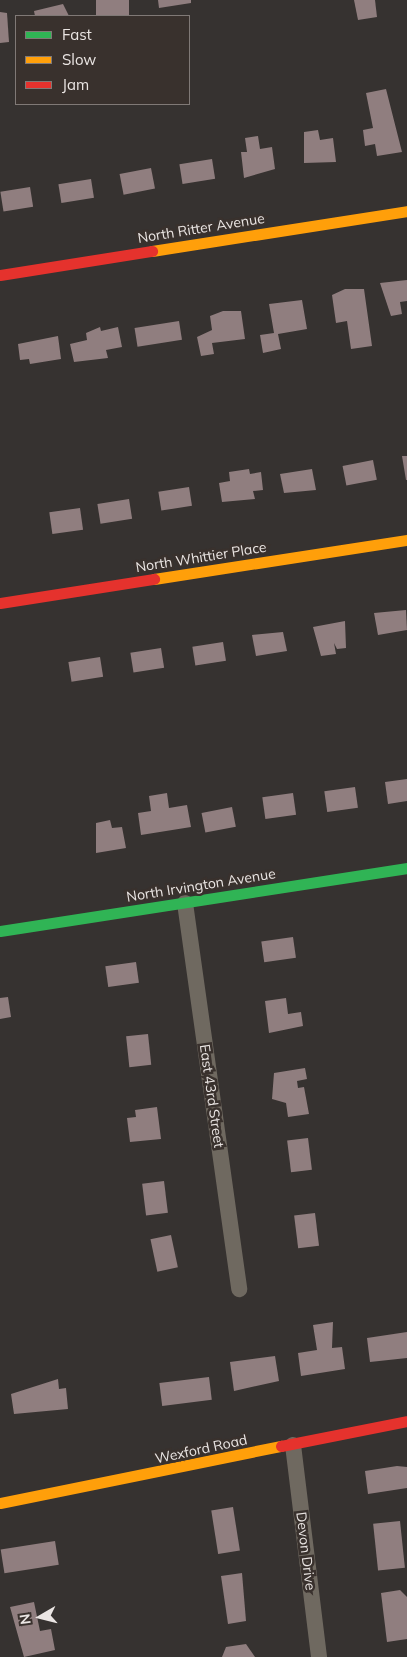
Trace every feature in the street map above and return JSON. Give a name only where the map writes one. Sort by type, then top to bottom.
[{"type":"street","name":"North Ritter Avenue","points":[[0,275],[407,211]]},
{"type":"street","name":"North Whittier Place","points":[[0,603],[407,540]]},
{"type":"street","name":"North Irvington Avenue","points":[[0,931],[407,868]]},
{"type":"street","name":"East 43rd Street","points":[[185,903],[239,1289]]},
{"type":"street","name":"Wexford Road","points":[[0,1503],[407,1422]]},
{"type":"street","name":"Devon Drive","points":[[293,1445],[319,1657]]},
{"type":"building","points":[[96,0],[129,0],[129,15],[96,15]]},
{"type":"building","points":[[158,0],[191,0],[191,3],[159,8]]},
{"type":"building","points":[[354,0],[375,0],[377,17],[358,20]]},
{"type":"building","points":[[63,4],[68,15],[35,15],[34,11]]},
{"type":"building","points":[[0,12],[7,13],[9,42],[0,43]]},
{"type":"building","points":[[386,89],[402,152],[377,156],[375,144],[365,146],[363,130],[373,128],[366,93]]},
{"type":"building","points":[[318,130],[320,140],[333,138],[336,162],[304,163],[304,132]]},
{"type":"building","points":[[258,136],[260,149],[272,147],[275,169],[244,178],[241,152],[247,152],[245,138]]},
{"type":"building","points":[[212,159],[215,179],[183,184],[179,164]]},
{"type":"building","points":[[151,168],[155,189],[124,195],[120,174]]},
{"type":"building","points":[[91,179],[94,198],[61,203],[58,184]]},
{"type":"building","points":[[30,187],[33,207],[3,211],[0,192]]},
{"type":"building","points":[[407,280],[407,301],[400,302],[402,314],[391,316],[380,283]]},
{"type":"building","points":[[345,289],[364,289],[372,346],[351,349],[347,321],[336,323],[332,295]]},
{"type":"building","points":[[302,300],[307,329],[278,334],[281,349],[263,353],[260,335],[274,333],[269,304]]},
{"type":"building","points":[[223,311],[241,311],[245,339],[212,343],[214,354],[201,356],[197,337],[212,330],[210,316]]},
{"type":"building","points":[[179,321],[182,340],[138,347],[135,328]]},
{"type":"building","points":[[100,327],[101,331],[118,327],[122,347],[106,350],[108,358],[74,362],[70,344],[87,340],[86,333]]},
{"type":"building","points":[[58,336],[61,359],[30,364],[29,359],[20,360],[18,344]]},
{"type":"building","points":[[402,456],[407,456],[407,480],[406,480]]},
{"type":"building","points":[[373,460],[377,480],[346,486],[343,466]]},
{"type":"building","points":[[249,469],[250,474],[261,472],[263,490],[253,491],[255,499],[222,502],[219,483],[230,481],[229,472]]},
{"type":"building","points":[[312,469],[316,490],[284,493],[280,474]]},
{"type":"building","points":[[189,487],[192,506],[161,511],[158,492]]},
{"type":"building","points":[[129,499],[132,519],[101,524],[97,504]]},
{"type":"building","points":[[80,508],[83,530],[52,534],[49,512]]},
{"type":"building","points":[[406,610],[407,630],[378,635],[374,613]]},
{"type":"building","points":[[345,621],[346,648],[337,649],[334,643],[336,654],[321,656],[313,627]]},
{"type":"building","points":[[283,632],[287,651],[256,656],[252,635]]},
{"type":"building","points":[[223,642],[226,661],[195,666],[192,647]]},
{"type":"building","points":[[161,648],[164,668],[134,673],[130,653]]},
{"type":"building","points":[[100,657],[103,677],[72,682],[68,662]]},
{"type":"building","points":[[407,779],[407,801],[388,804],[385,782]]},
{"type":"building","points":[[355,787],[358,808],[327,812],[324,791]]},
{"type":"building","points":[[167,793],[169,808],[187,805],[191,827],[141,835],[138,813],[151,811],[149,796]]},
{"type":"building","points":[[293,793],[296,815],[265,819],[262,797]]},
{"type":"building","points":[[232,807],[236,827],[205,833],[202,813]]},
{"type":"building","points":[[110,820],[112,828],[122,827],[126,848],[96,853],[96,823]]},
{"type":"building","points":[[293,937],[296,958],[264,962],[261,941]]},
{"type":"building","points":[[136,962],[139,983],[108,987],[105,966]]},
{"type":"building","points":[[8,997],[11,1017],[0,1019],[0,998]]},
{"type":"building","points":[[286,998],[288,1014],[301,1012],[303,1026],[269,1033],[265,1001]]},
{"type":"building","points":[[148,1034],[151,1065],[129,1067],[126,1036]]},
{"type":"building","points":[[305,1068],[307,1079],[297,1081],[298,1088],[304,1087],[309,1114],[288,1117],[286,1103],[272,1099],[274,1073]]},
{"type":"building","points":[[157,1107],[161,1139],[130,1142],[127,1118],[136,1117],[135,1110]]},
{"type":"building","points":[[308,1138],[312,1170],[291,1172],[287,1141]]},
{"type":"building","points":[[164,1181],[168,1213],[146,1215],[142,1184]]},
{"type":"building","points":[[315,1213],[319,1246],[298,1248],[294,1216]]},
{"type":"building","points":[[171,1235],[178,1267],[157,1272],[150,1239]]},
{"type":"building","points":[[333,1322],[332,1348],[342,1347],[345,1369],[301,1376],[298,1353],[317,1350],[313,1325]]},
{"type":"building","points":[[407,1332],[407,1358],[370,1362],[367,1338]]},
{"type":"building","points":[[275,1356],[279,1381],[234,1391],[230,1362]]},
{"type":"building","points":[[209,1377],[212,1400],[162,1406],[159,1383]]},
{"type":"building","points":[[58,1379],[59,1389],[66,1388],[68,1409],[14,1414],[11,1394]]},
{"type":"building","points":[[397,1466],[407,1467],[407,1488],[368,1494],[365,1471]]},
{"type":"building","points":[[233,1507],[240,1550],[218,1554],[211,1510]]},
{"type":"building","points":[[400,1521],[405,1568],[378,1571],[373,1524]]},
{"type":"building","points":[[55,1541],[59,1565],[4,1573],[1,1550]]},
{"type":"building","points":[[242,1573],[246,1621],[228,1624],[221,1576]]},
{"type":"building","points":[[400,1590],[407,1597],[407,1639],[387,1642],[381,1593]]},
{"type":"building","points":[[34,1602],[40,1631],[51,1629],[55,1650],[24,1657],[10,1607]]},
{"type":"building","points":[[246,1644],[255,1657],[222,1657],[226,1647]]},
{"type":"traffic: fast","points":[[0,931],[407,868]]},
{"type":"traffic: slow","points":[[152,251],[407,211]]},
{"type":"traffic: slow","points":[[154,579],[407,540]]},
{"type":"traffic: slow","points":[[0,1503],[281,1446]]},
{"type":"traffic: jam","points":[[0,275],[152,251]]},
{"type":"traffic: jam","points":[[0,603],[154,579]]},
{"type":"traffic: jam","points":[[281,1446],[407,1421]]}]
